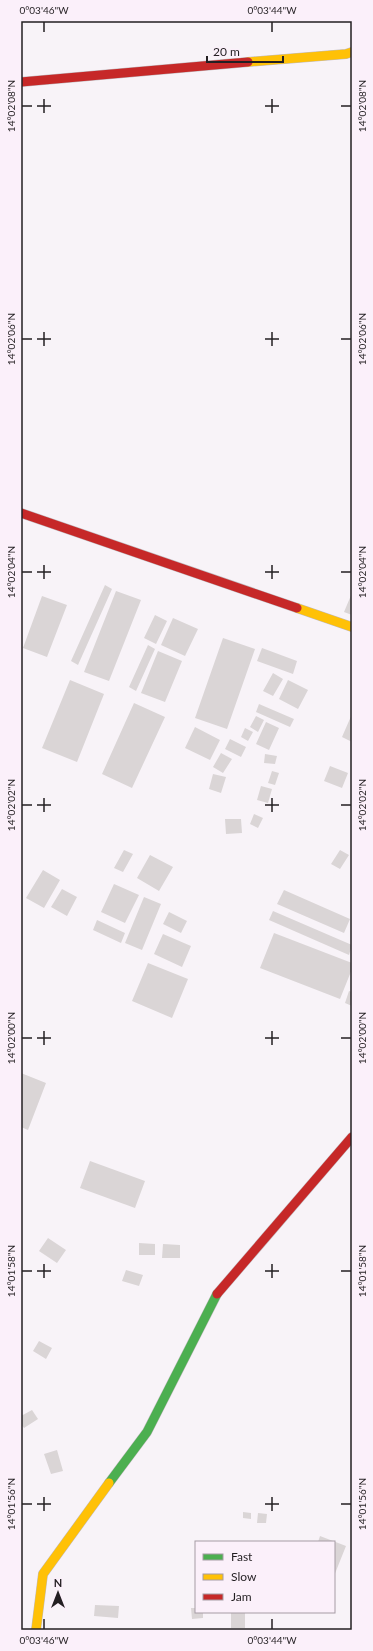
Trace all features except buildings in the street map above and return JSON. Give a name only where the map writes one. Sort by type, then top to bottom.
[{"type":"street","points":[[21,82],[346,54],[352,52]]},
{"type":"street","points":[[21,514],[352,627]]},
{"type":"street","points":[[36,1630],[43,1574],[147,1432],[214,1297],[352,1137]]},
{"type":"traffic: fast","points":[[109,1483],[147,1432],[217,1294]]},
{"type":"traffic: slow","points":[[248,62],[346,54],[352,52]]},
{"type":"traffic: slow","points":[[297,608],[352,627]]},
{"type":"traffic: slow","points":[[36,1630],[43,1574],[109,1483]]},
{"type":"traffic: jam","points":[[21,82],[248,62]]},
{"type":"traffic: jam","points":[[21,513],[297,608]]},
{"type":"traffic: jam","points":[[217,1294],[352,1137]]}]
